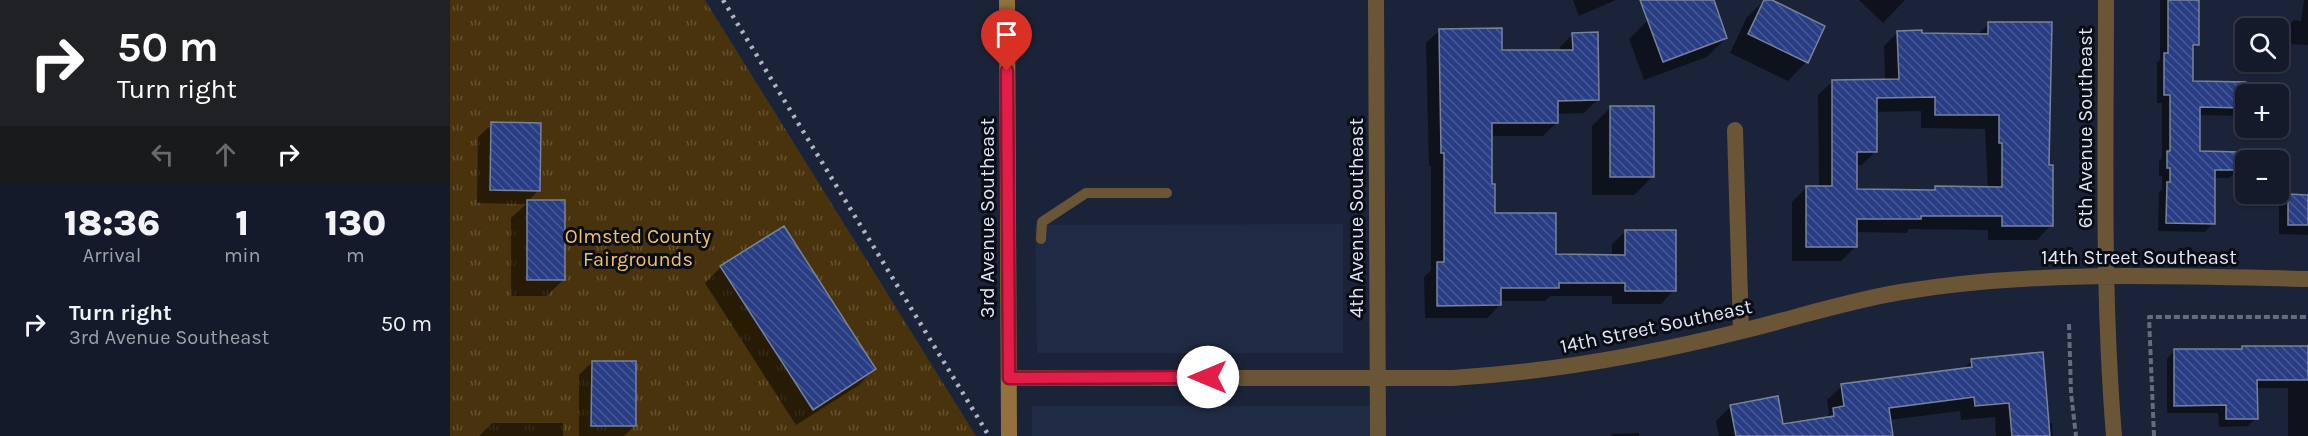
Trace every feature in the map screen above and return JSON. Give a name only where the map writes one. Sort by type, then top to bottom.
[{"type":"main road","name":"3rd Avenue Southeast","points":[[1007,0],[1009,436]]},
{"type":"street","name":"4th Avenue Southeast","points":[[1376,0],[1378,436]]},
{"type":"street","name":"6th Avenue Southeast","points":[[2106,0],[2106,275],[2114,436]]},
{"type":"street","points":[[1735,130],[1741,331]]},
{"type":"street","name":"14th Street Southeast","points":[[1009,378],[1452,378],[1562,368],[1609,360],[1901,292],[2012,280],[2106,275],[2308,279]]},
{"type":"lane","points":[[1041,239],[1042,222],[1086,193],[1167,193]]},
{"type":"path","points":[[2154,436],[2149,317],[2308,317]]},
{"type":"path","points":[[2069,324],[2071,393],[2076,436]]},
{"type":"shaded area","points":[[1343,224],[1343,353],[1037,353],[1035,225]]},
{"type":"shaded area","points":[[1032,406],[1378,406],[1378,436],[1032,436]]},
{"type":"green space","name":"Olmsted County Fairgrounds","points":[[450,0],[705,0],[976,436],[450,436]]},
{"type":"building","points":[[1640,0],[1714,0],[1727,38],[1663,62]]},
{"type":"building","points":[[1764,0],[1772,0],[1825,26],[1808,63],[1748,34]]},
{"type":"building","points":[[2168,0],[2199,0],[2199,45],[2193,45],[2193,81],[2246,82],[2246,84],[2235,84],[2235,108],[2200,107],[2200,151],[2235,152],[2235,170],[2215,170],[2215,224],[2166,223],[2167,182],[2170,182],[2167,151],[2170,151],[2170,95],[2164,95],[2164,53],[2168,53]]},
{"type":"building","points":[[1988,22],[2052,22],[2049,165],[2053,165],[2053,226],[2002,226],[2002,216],[1857,219],[1857,247],[1806,247],[1806,186],[1832,186],[1832,80],[1899,79],[1897,31],[1922,30],[1922,33],[1988,34]],"holes":[[[1935,97],[1935,115],[1999,115],[1999,143],[2002,143],[2002,187],[1935,186],[1935,190],[1857,189],[1857,152],[1877,152],[1877,98]]]},
{"type":"building","points":[[1502,28],[1502,50],[1573,50],[1572,33],[1598,32],[1599,100],[1558,101],[1558,123],[1492,123],[1492,184],[1495,184],[1495,213],[1556,213],[1556,254],[1625,255],[1625,230],[1676,230],[1676,291],[1625,291],[1625,283],[1559,283],[1559,288],[1501,288],[1501,305],[1437,306],[1437,262],[1444,262],[1444,153],[1441,153],[1439,29]]},
{"type":"building","points":[[1610,106],[1654,106],[1654,177],[1610,177]]},
{"type":"building","points":[[491,122],[541,123],[540,191],[490,190]]},
{"type":"building","points":[[2289,194],[2308,195],[2308,225],[2288,225]]},
{"type":"building","points":[[527,200],[565,200],[565,280],[527,280]]},
{"type":"building","points":[[784,226],[876,369],[813,410],[720,266]]},
{"type":"building","points":[[2242,346],[2308,346],[2308,380],[2257,380],[2258,419],[2226,419],[2226,405],[2174,406],[2174,349],[2242,349]]},
{"type":"building","points":[[2043,352],[2050,436],[2012,436],[2009,403],[1975,406],[1974,397],[1889,408],[1893,436],[1736,436],[1730,405],[1778,396],[1783,424],[1834,416],[1833,408],[1844,406],[1841,384],[1972,367],[1971,359]]},
{"type":"building","points":[[592,361],[636,361],[636,426],[591,426]]},
{"type":"railway","points":[[723,0],[989,436]]},
{"type":"route","points":[[1007,71],[1009,378],[1208,377]]}]
